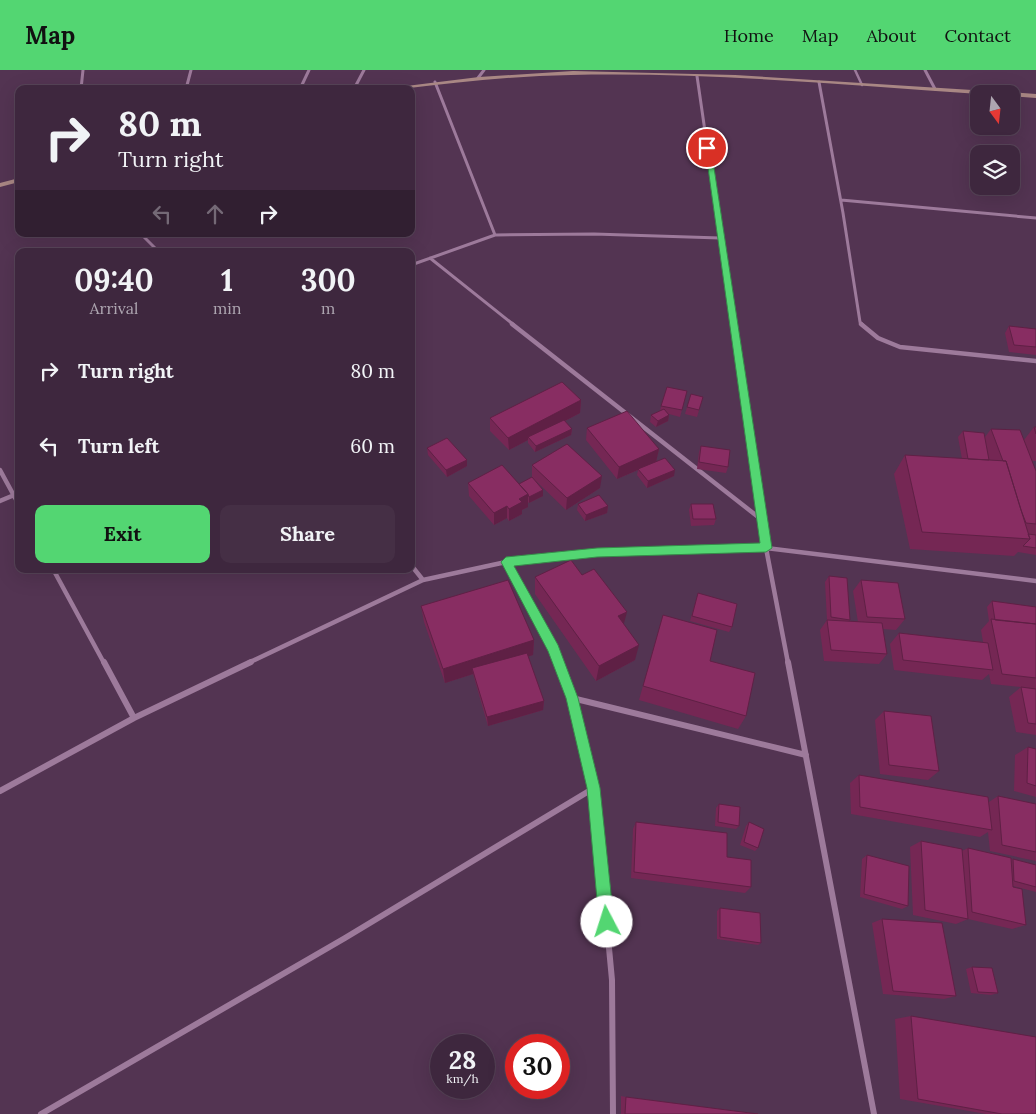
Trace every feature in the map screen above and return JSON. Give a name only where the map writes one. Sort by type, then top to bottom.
[{"type":"street","points":[[81,85],[83,70]]},
{"type":"street","points":[[187,85],[191,70]]},
{"type":"street","points":[[302,85],[310,70]]},
{"type":"street","points":[[356,85],[364,70]]},
{"type":"street","points":[[478,78],[484,70]]},
{"type":"street","points":[[924,70],[935,90]]},
{"type":"street","points":[[414,85],[478,78],[572,74],[697,76],[970,92]]},
{"type":"street","points":[[697,76],[766,548],[874,1114]]},
{"type":"street","points":[[435,82],[495,235]]},
{"type":"street","points":[[819,82],[860,322],[871,334],[881,341],[900,346],[1036,361]]},
{"type":"street","points":[[1020,95],[1036,96]]},
{"type":"street","points":[[0,185],[15,181]]},
{"type":"street","points":[[840,200],[1036,218]]},
{"type":"street","points":[[415,263],[495,235],[594,234],[720,238]]},
{"type":"street","points":[[144,237],[155,248]]},
{"type":"street","points":[[430,258],[763,521]]},
{"type":"street","points":[[0,470],[15,492]]},
{"type":"street","points":[[0,500],[15,494]]},
{"type":"street","points":[[0,791],[134,718],[423,580],[506,562],[597,552],[766,548],[1036,582]]},
{"type":"street","points":[[506,562],[554,649],[572,698],[594,788],[612,980],[613,1114]]},
{"type":"street","points":[[415,570],[423,580]]},
{"type":"street","points":[[55,573],[134,718]]},
{"type":"street","points":[[572,698],[806,755]]},
{"type":"street","points":[[41,1114],[345,938],[594,788]]},
{"type":"lane","points":[[855,70],[862,85]]},
{"type":"building","points":[[1009,326],[1036,329],[1036,347],[1014,345]]},
{"type":"building","points":[[562,382],[581,400],[508,438],[490,418]]},
{"type":"building","points":[[667,387],[687,391],[682,410],[661,406]]},
{"type":"building","points":[[691,394],[703,397],[699,410],[687,407]]},
{"type":"building","points":[[664,409],[669,415],[658,421],[651,415]]},
{"type":"building","points":[[627,411],[659,449],[619,467],[587,428]]},
{"type":"building","points":[[564,420],[572,429],[536,446],[528,437]]},
{"type":"building","points":[[991,429],[1020,430],[1036,471],[1036,524],[1026,523],[1006,461],[1003,461]]},
{"type":"building","points":[[963,431],[984,433],[989,460],[968,459]]},
{"type":"building","points":[[447,438],[467,460],[446,470],[427,448]]},
{"type":"building","points":[[567,444],[602,476],[567,498],[532,465]]},
{"type":"building","points":[[701,446],[730,450],[728,467],[699,462]]},
{"type":"building","points":[[905,455],[1006,461],[1030,539],[922,532]]},
{"type":"building","points":[[665,458],[675,470],[648,481],[638,469]]},
{"type":"building","points":[[502,465],[528,494],[519,499],[522,502],[509,509],[507,506],[494,513],[468,483]]},
{"type":"building","points":[[532,477],[543,490],[529,497],[519,484]]},
{"type":"building","points":[[599,495],[608,506],[586,515],[578,504]]},
{"type":"building","points":[[691,504],[713,504],[716,519],[693,519]]},
{"type":"building","points":[[1028,534],[1036,535],[1036,548],[1023,546],[1030,539]]},
{"type":"building","points":[[571,560],[582,575],[594,569],[627,612],[618,616],[639,645],[599,666],[535,577]]},
{"type":"building","points":[[829,576],[847,578],[850,620],[831,617]]},
{"type":"building","points":[[508,580],[534,640],[443,669],[421,606]]},
{"type":"building","points":[[861,580],[898,583],[905,619],[867,617]]},
{"type":"building","points":[[698,593],[737,604],[732,627],[692,616]]},
{"type":"building","points":[[992,601],[1036,607],[1036,624],[995,620]]},
{"type":"building","points":[[663,615],[717,630],[710,661],[755,673],[746,716],[643,686]]},
{"type":"building","points":[[991,619],[1036,624],[1036,678],[1002,674]]},
{"type":"building","points":[[827,620],[882,623],[887,654],[831,650]]},
{"type":"building","points":[[899,633],[988,643],[993,670],[903,660]]},
{"type":"building","points":[[527,653],[544,701],[487,717],[472,668]]},
{"type":"building","points":[[1021,687],[1036,689],[1036,724],[1028,723]]},
{"type":"building","points":[[884,711],[931,716],[939,771],[889,765]]},
{"type":"building","points":[[1028,747],[1036,749],[1036,786],[1027,783]]},
{"type":"building","points":[[859,775],[988,797],[992,830],[860,807]]},
{"type":"building","points":[[998,796],[1036,804],[1036,852],[1002,845]]},
{"type":"building","points":[[719,804],[740,807],[739,826],[718,822]]},
{"type":"building","points":[[636,822],[727,833],[727,857],[751,860],[751,887],[634,872]]},
{"type":"building","points":[[749,822],[764,829],[758,848],[744,842]]},
{"type":"building","points":[[921,841],[962,849],[968,919],[925,910]]},
{"type":"building","points":[[968,848],[1011,858],[1013,887],[1022,889],[1026,925],[972,912]]},
{"type":"building","points":[[867,855],[909,866],[908,906],[864,894]]},
{"type":"building","points":[[1013,859],[1036,865],[1036,887],[1014,881]]},
{"type":"building","points":[[720,908],[760,913],[761,943],[720,937]]},
{"type":"building","points":[[882,919],[942,923],[956,996],[893,991]]},
{"type":"building","points":[[972,967],[992,968],[998,993],[978,992]]},
{"type":"building","points":[[911,1016],[1036,1037],[1036,1114],[1002,1114],[918,1099]]},
{"type":"building","points":[[626,1097],[758,1114],[625,1114]]},
{"type":"route","points":[[607,922],[594,788],[572,698],[554,649],[506,562],[597,552],[766,548],[707,148]]}]
